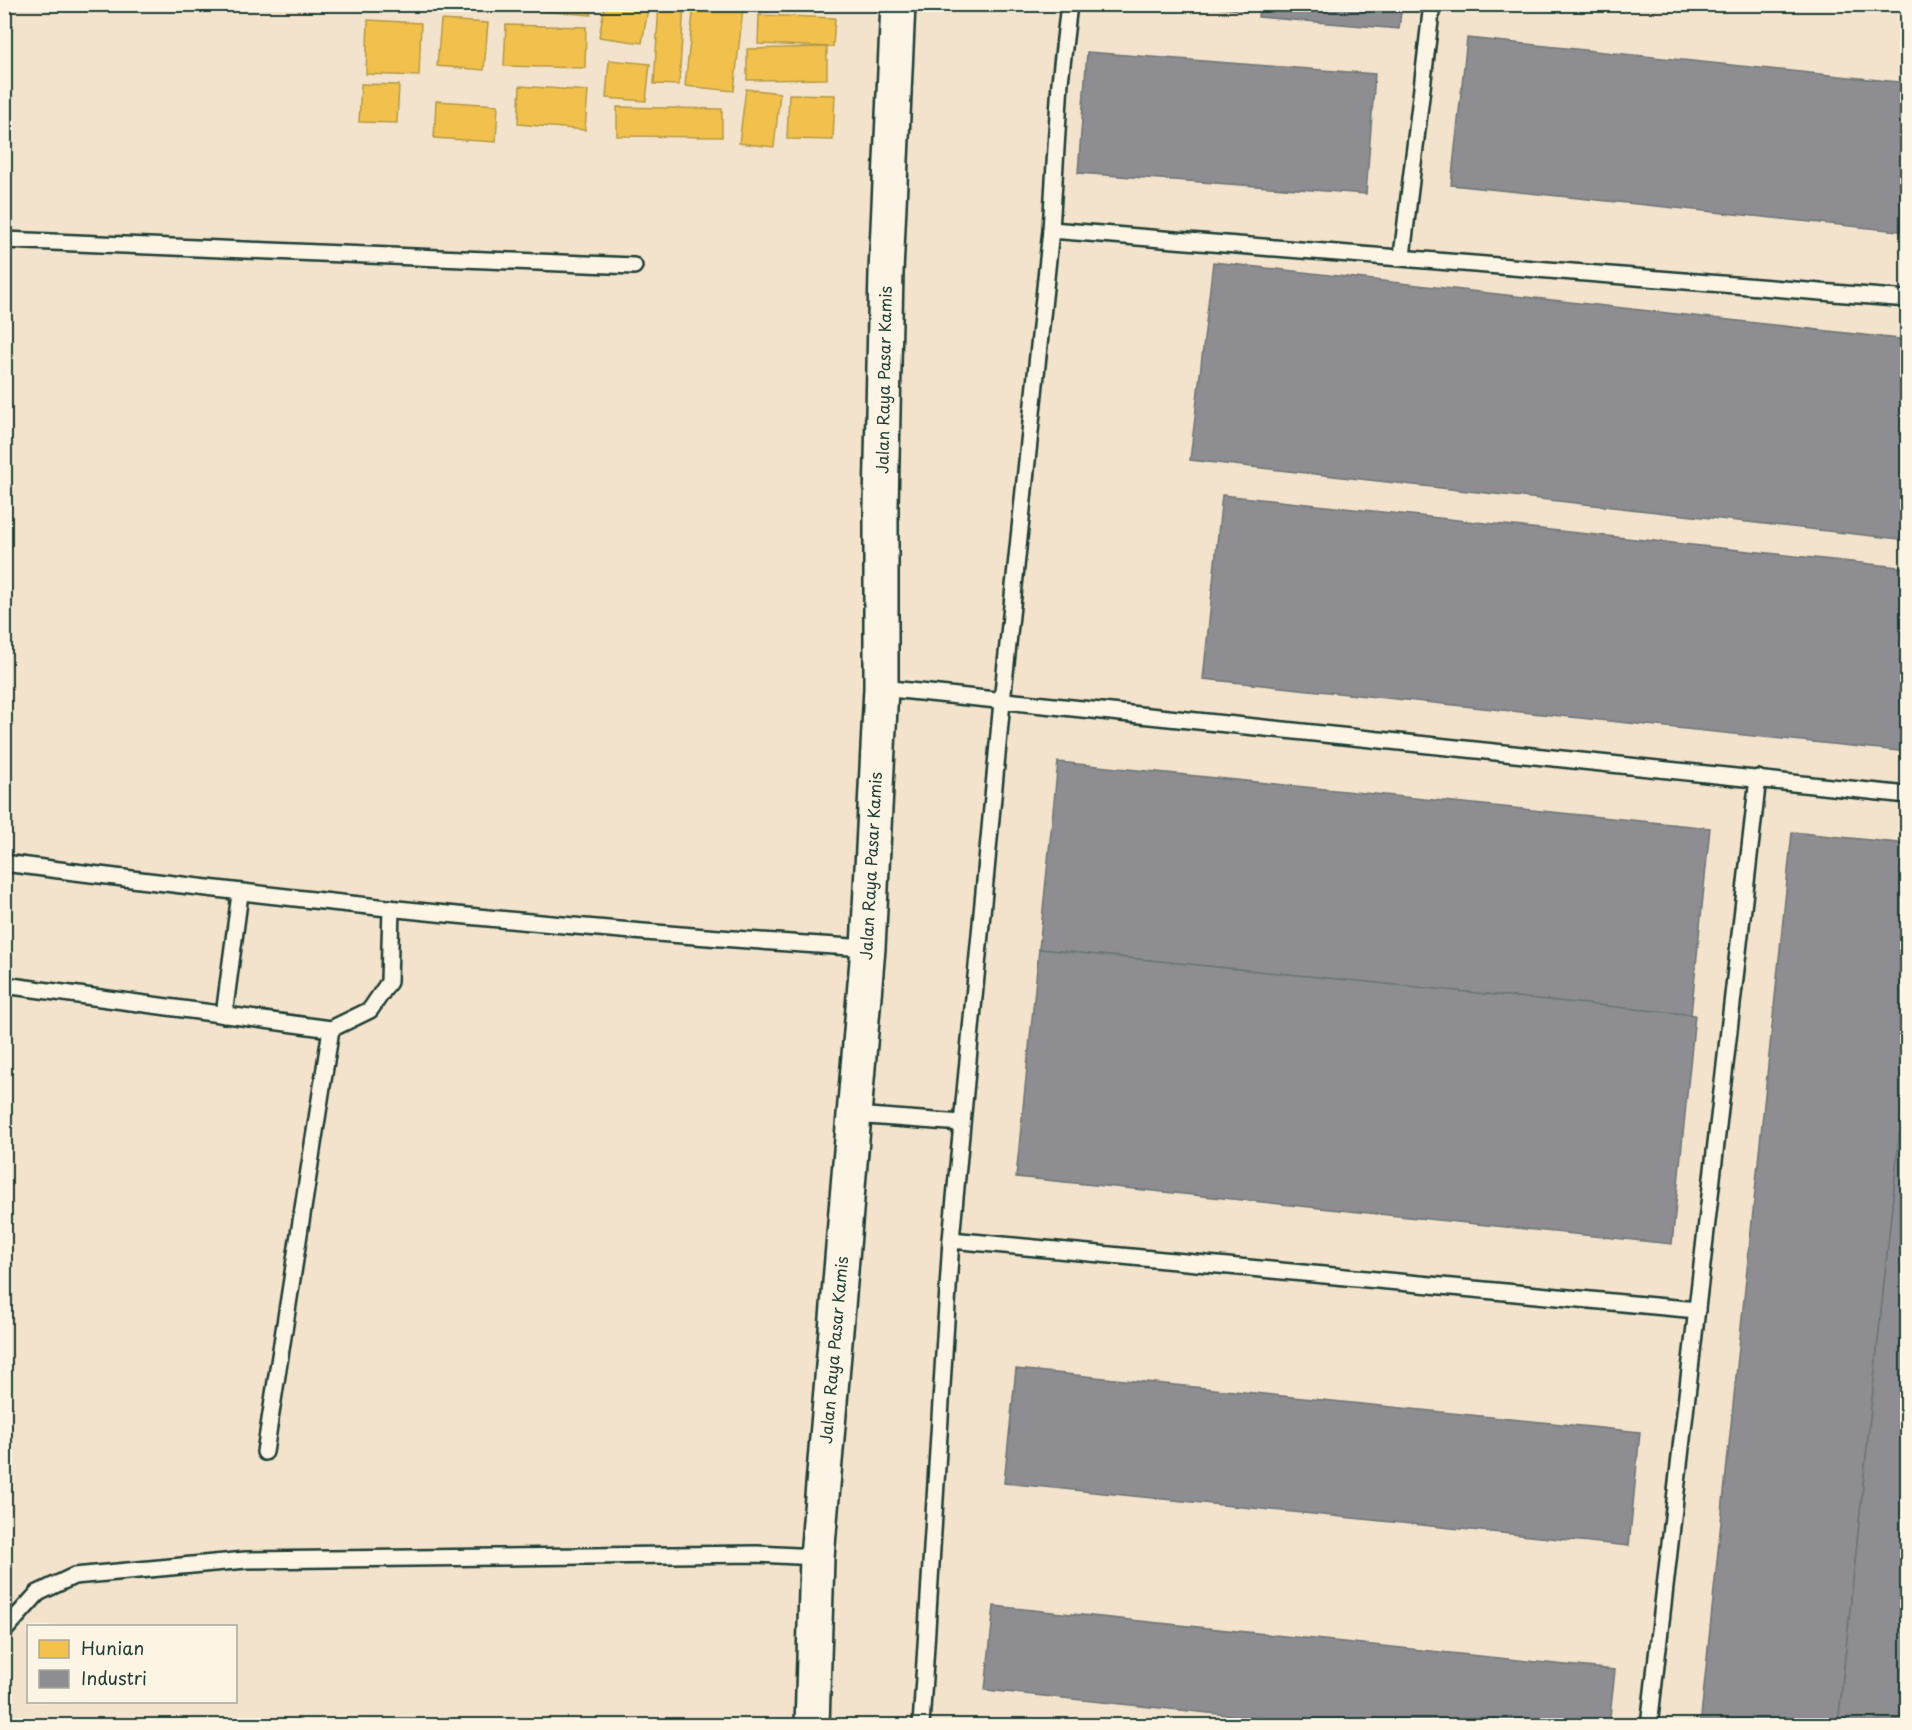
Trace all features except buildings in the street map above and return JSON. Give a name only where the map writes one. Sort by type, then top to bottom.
[{"type":"main road","name":"Jalan Raya Pasar Kamis","points":[[812,1725],[817,1557],[868,948],[881,688],[881,506],[886,272],[898,4]]},
{"type":"lane","points":[[921,1725],[951,1240],[1050,230],[1060,82],[1069,4]]},
{"type":"lane","points":[[1402,256],[1432,4]]},
{"type":"lane","points":[[1050,230],[1402,256],[1908,299]]},
{"type":"lane","points":[[4,240],[634,266]]},
{"type":"lane","points":[[881,688],[1908,795]]},
{"type":"lane","points":[[1649,1725],[1758,778]]},
{"type":"lane","points":[[4,863],[240,894],[732,940],[868,948]]},
{"type":"lane","points":[[224,1014],[240,894]]},
{"type":"lane","points":[[4,986],[331,1029],[370,1010],[389,982],[391,908]]},
{"type":"lane","points":[[265,1452],[331,1029]]},
{"type":"lane","points":[[854,1115],[962,1123]]},
{"type":"lane","points":[[951,1240],[1697,1310]]},
{"type":"lane","points":[[4,1631],[38,1593],[74,1576],[246,1560],[757,1554],[817,1557]]},
{"type":"shaded area","points":[[5,5],[1907,5],[1907,1725],[5,1726]]}]
